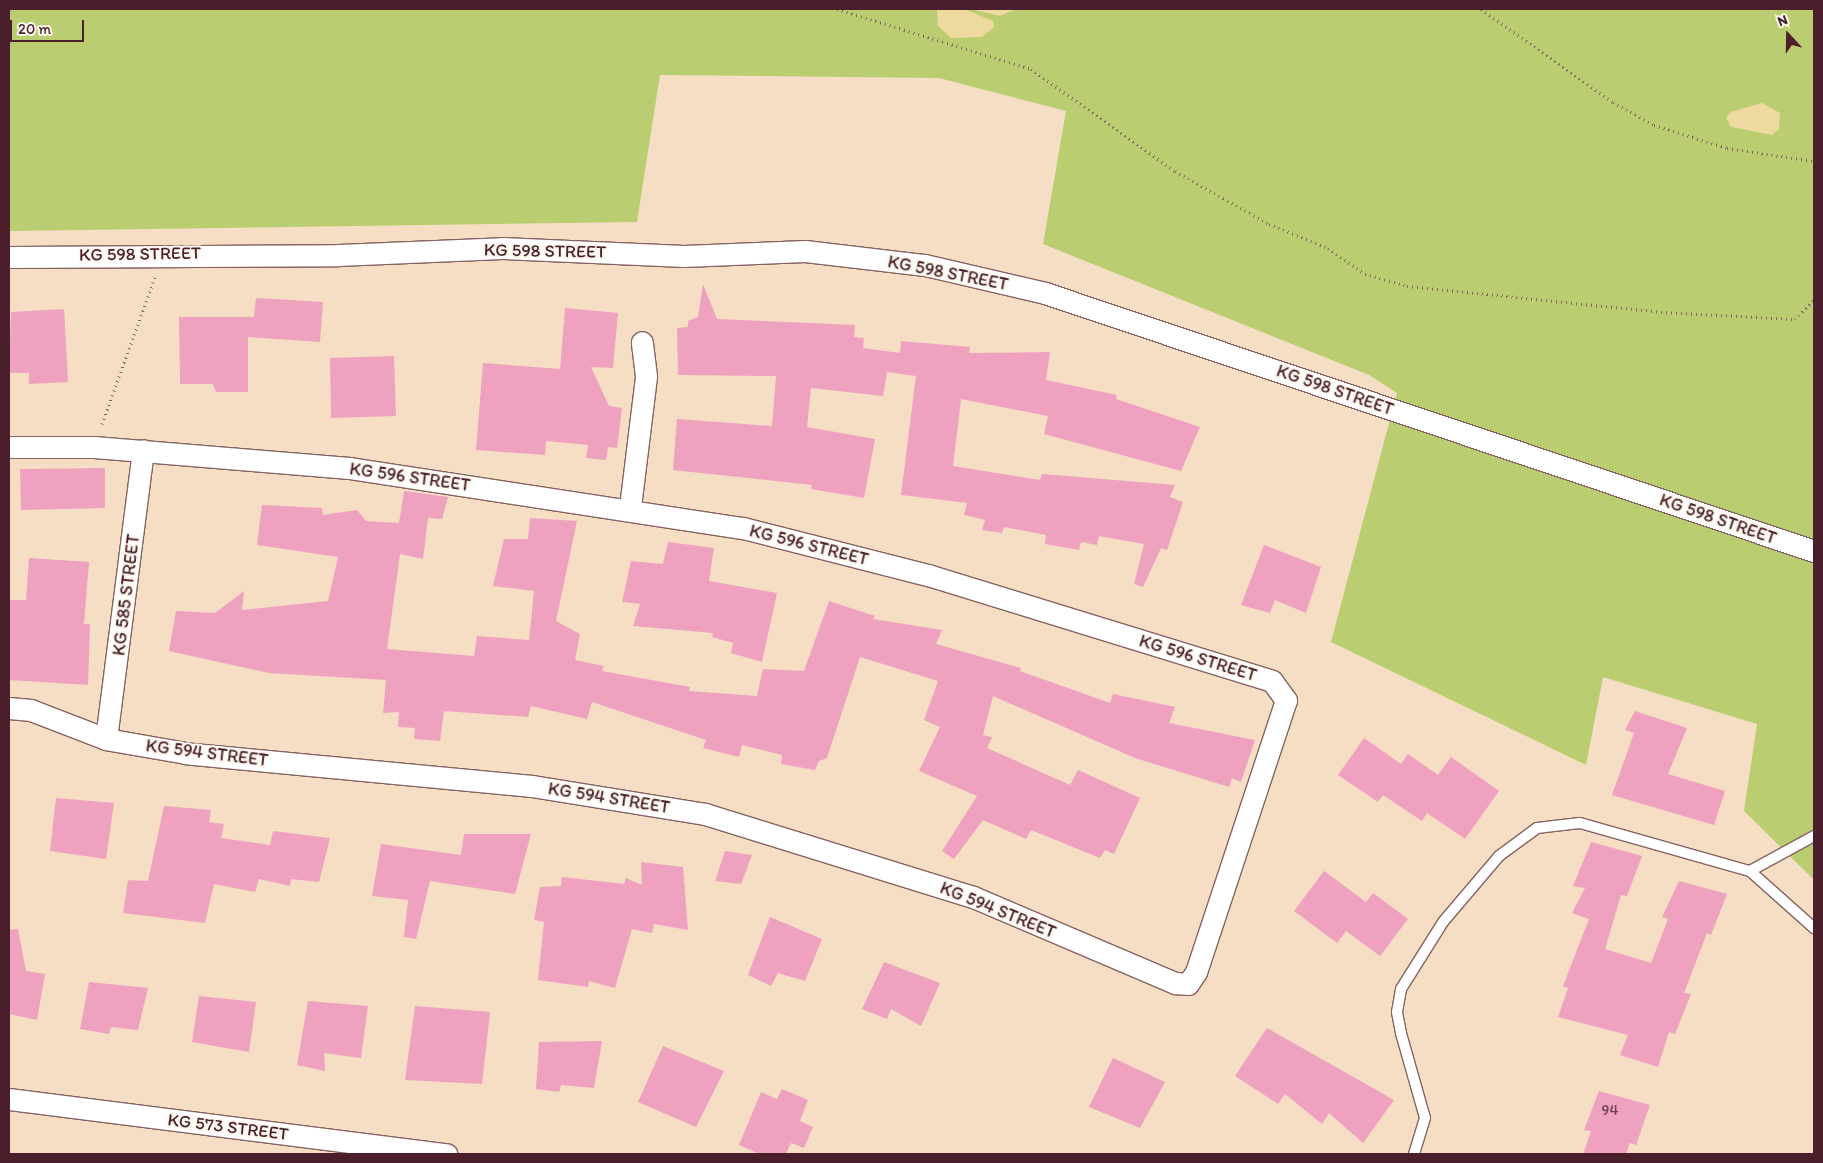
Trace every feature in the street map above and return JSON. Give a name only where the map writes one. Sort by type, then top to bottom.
[{"type":"street","name":"KG 598 STREET","points":[[9,257],[162,253],[338,255],[502,248],[684,256],[805,252],[925,264],[1045,293],[1814,551]]},
{"type":"street","points":[[630,507],[646,376],[642,342]]},
{"type":"street","name":"KG 596 STREET","points":[[9,447],[94,447],[143,450],[349,468],[630,507],[743,528],[928,575],[1272,681],[1282,689],[1286,700],[1196,972],[1188,984]]},
{"type":"street","name":"KG 585 STREET","points":[[106,739],[143,450]]},
{"type":"street","name":"KG 594 STREET","points":[[9,708],[31,710],[106,739],[186,752],[532,786],[705,814],[973,897],[1175,983],[1188,984]]},
{"type":"street","name":"KG 573 STREET","points":[[13,1106],[447,1154]]},
{"type":"lane","points":[[1414,1154],[1426,1118],[1401,1033],[1397,1012],[1401,989],[1443,922],[1518,839],[1537,828],[1580,822],[1750,871],[1814,928]]},
{"type":"lane","points":[[1750,871],[1814,836]]},
{"type":"path","points":[[837,9],[1031,69],[1175,171],[1269,224],[1328,248],[1365,274],[1407,286],[1796,320],[1814,300]]},
{"type":"path","points":[[1481,9],[1654,125],[1727,148],[1814,161]]},
{"type":"path","points":[[94,447],[162,253]]},
{"type":"green space","points":[[9,9],[1814,9],[1814,880],[1744,811],[1757,724],[1603,677],[1586,765],[1331,642],[1397,393],[1369,375],[1043,244],[1066,111],[939,78],[660,75],[637,222],[9,231]]},
{"type":"sand","points":[[937,9],[964,9],[993,21],[994,27],[982,37],[951,38],[938,26]]},
{"type":"sand","points":[[971,9],[1016,9],[1000,16]]},
{"type":"sand","points":[[1762,103],[1780,113],[1779,129],[1772,135],[1731,127],[1726,118],[1731,112]]},
{"type":"building","points":[[703,284],[717,319],[855,325],[854,337],[864,338],[863,348],[900,353],[901,341],[970,347],[969,353],[1050,352],[1046,380],[1117,395],[1116,399],[1200,427],[1181,471],[1044,434],[1048,416],[961,399],[953,466],[1040,480],[1042,474],[1175,485],[1170,497],[1183,502],[1167,550],[1161,548],[1143,587],[1134,584],[1144,544],[1099,536],[1097,545],[1081,542],[1079,550],[1045,544],[1046,535],[1004,527],[1002,533],[982,530],[985,520],[964,515],[967,503],[901,495],[916,376],[887,372],[883,396],[811,388],[807,427],[875,439],[864,498],[811,489],[812,485],[673,470],[677,419],[772,426],[776,376],[678,375],[677,328],[688,327],[688,321],[698,317]]},
{"type":"building","points":[[256,298],[323,302],[320,342],[248,337],[248,392],[216,392],[213,384],[180,384],[179,317],[254,317]]},
{"type":"building","points":[[565,308],[618,313],[613,368],[591,367],[609,406],[622,408],[617,448],[608,447],[606,460],[586,458],[588,445],[546,441],[545,455],[476,450],[483,363],[560,369]]},
{"type":"building","points":[[64,309],[68,382],[29,384],[29,373],[9,373],[11,312]]},
{"type":"building","points":[[394,356],[396,416],[331,418],[330,358]]},
{"type":"building","points":[[105,468],[105,508],[21,510],[20,469]]},
{"type":"building","points":[[404,491],[448,497],[442,519],[428,518],[423,559],[400,554],[387,649],[474,656],[477,636],[529,640],[534,591],[493,586],[504,539],[528,539],[530,518],[577,521],[556,621],[580,634],[575,660],[604,666],[602,671],[690,687],[689,691],[757,696],[763,669],[804,671],[829,601],[875,616],[873,619],[942,630],[936,644],[1021,668],[1020,671],[1110,703],[1113,694],[1175,707],[1169,723],[1255,740],[1241,782],[1232,778],[1229,787],[1135,758],[993,696],[983,735],[992,737],[987,748],[1070,785],[1078,770],[1140,798],[1114,854],[1105,850],[1100,858],[1031,830],[1026,839],[983,820],[954,859],[942,851],[977,796],[919,771],[940,727],[924,720],[938,681],[860,657],[827,758],[819,761],[815,770],[781,764],[782,755],[742,745],[739,757],[703,748],[706,740],[592,702],[587,719],[531,706],[528,717],[444,711],[440,741],[414,739],[415,728],[398,727],[399,712],[383,713],[386,680],[269,673],[169,651],[176,611],[215,613],[244,591],[242,610],[328,601],[338,557],[257,545],[262,505],[322,508],[323,515],[357,510],[366,521],[399,523]]},
{"type":"building","points":[[668,542],[714,548],[709,581],[777,593],[762,662],[731,653],[733,643],[712,637],[713,633],[633,626],[640,604],[622,602],[631,561],[663,564]]},
{"type":"building","points":[[1264,545],[1321,567],[1306,613],[1275,600],[1270,613],[1241,605]]},
{"type":"building","points":[[29,558],[89,562],[84,624],[90,624],[88,685],[9,680],[9,600],[26,600]]},
{"type":"building","points":[[1635,711],[1687,728],[1668,774],[1725,791],[1714,825],[1612,795],[1634,733],[1625,730]]},
{"type":"building","points":[[1364,738],[1401,764],[1408,754],[1438,775],[1451,757],[1499,791],[1465,839],[1427,813],[1422,821],[1383,795],[1378,802],[1338,775]]},
{"type":"building","points":[[56,798],[114,803],[106,859],[50,851]]},
{"type":"building","points":[[164,806],[211,810],[209,822],[224,824],[221,838],[270,845],[273,831],[330,838],[319,882],[291,879],[290,886],[259,879],[255,892],[214,884],[205,923],[123,913],[128,880],[148,881]]},
{"type":"building","points":[[464,834],[531,834],[515,894],[430,881],[416,939],[404,937],[408,900],[372,896],[381,844],[461,855]]},
{"type":"building","points":[[1591,842],[1642,856],[1627,896],[1621,895],[1605,949],[1651,963],[1668,919],[1662,917],[1679,881],[1727,894],[1711,935],[1707,933],[1684,993],[1691,994],[1675,1034],[1669,1032],[1658,1067],[1620,1055],[1628,1035],[1558,1017],[1568,988],[1563,986],[1589,919],[1572,913],[1585,888],[1573,886]]},
{"type":"building","points":[[725,851],[752,855],[741,884],[715,881]]},
{"type":"building","points":[[641,862],[683,867],[688,930],[654,924],[652,933],[632,929],[615,988],[589,981],[588,987],[538,980],[544,922],[534,920],[540,887],[561,886],[562,877],[624,884],[626,878],[642,885]]},
{"type":"building","points":[[1324,871],[1366,902],[1373,893],[1408,919],[1380,956],[1346,931],[1337,943],[1294,911]]},
{"type":"building","points":[[770,917],[822,939],[805,981],[778,973],[771,986],[748,975]]},
{"type":"building","points":[[18,929],[26,971],[45,974],[37,1020],[9,1014],[9,930]]},
{"type":"building","points":[[884,962],[940,983],[921,1026],[891,1009],[887,1019],[862,1009]]},
{"type":"building","points":[[89,982],[148,988],[138,1030],[111,1027],[109,1034],[80,1029]]},
{"type":"building","points":[[199,996],[256,1002],[249,1052],[192,1042]]},
{"type":"building","points":[[308,1001],[368,1006],[361,1058],[324,1053],[325,1071],[297,1065]]},
{"type":"building","points":[[415,1006],[490,1012],[482,1084],[405,1080]]},
{"type":"building","points":[[1267,1028],[1394,1100],[1363,1143],[1329,1113],[1322,1124],[1285,1094],[1278,1104],[1235,1076]]},
{"type":"building","points":[[602,1041],[594,1088],[561,1085],[559,1092],[536,1089],[539,1042]]},
{"type":"building","points":[[663,1046],[724,1071],[696,1127],[638,1102]]},
{"type":"building","points":[[1113,1058],[1165,1082],[1140,1128],[1089,1107]]},
{"type":"building","points":[[782,1089],[808,1100],[800,1121],[813,1127],[804,1148],[791,1143],[786,1154],[760,1154],[739,1145],[761,1092],[777,1099]]},
{"type":"building","points":[[1599,1091],[1650,1105],[1636,1145],[1630,1143],[1626,1154],[1583,1154],[1591,1131],[1584,1130]]}]
